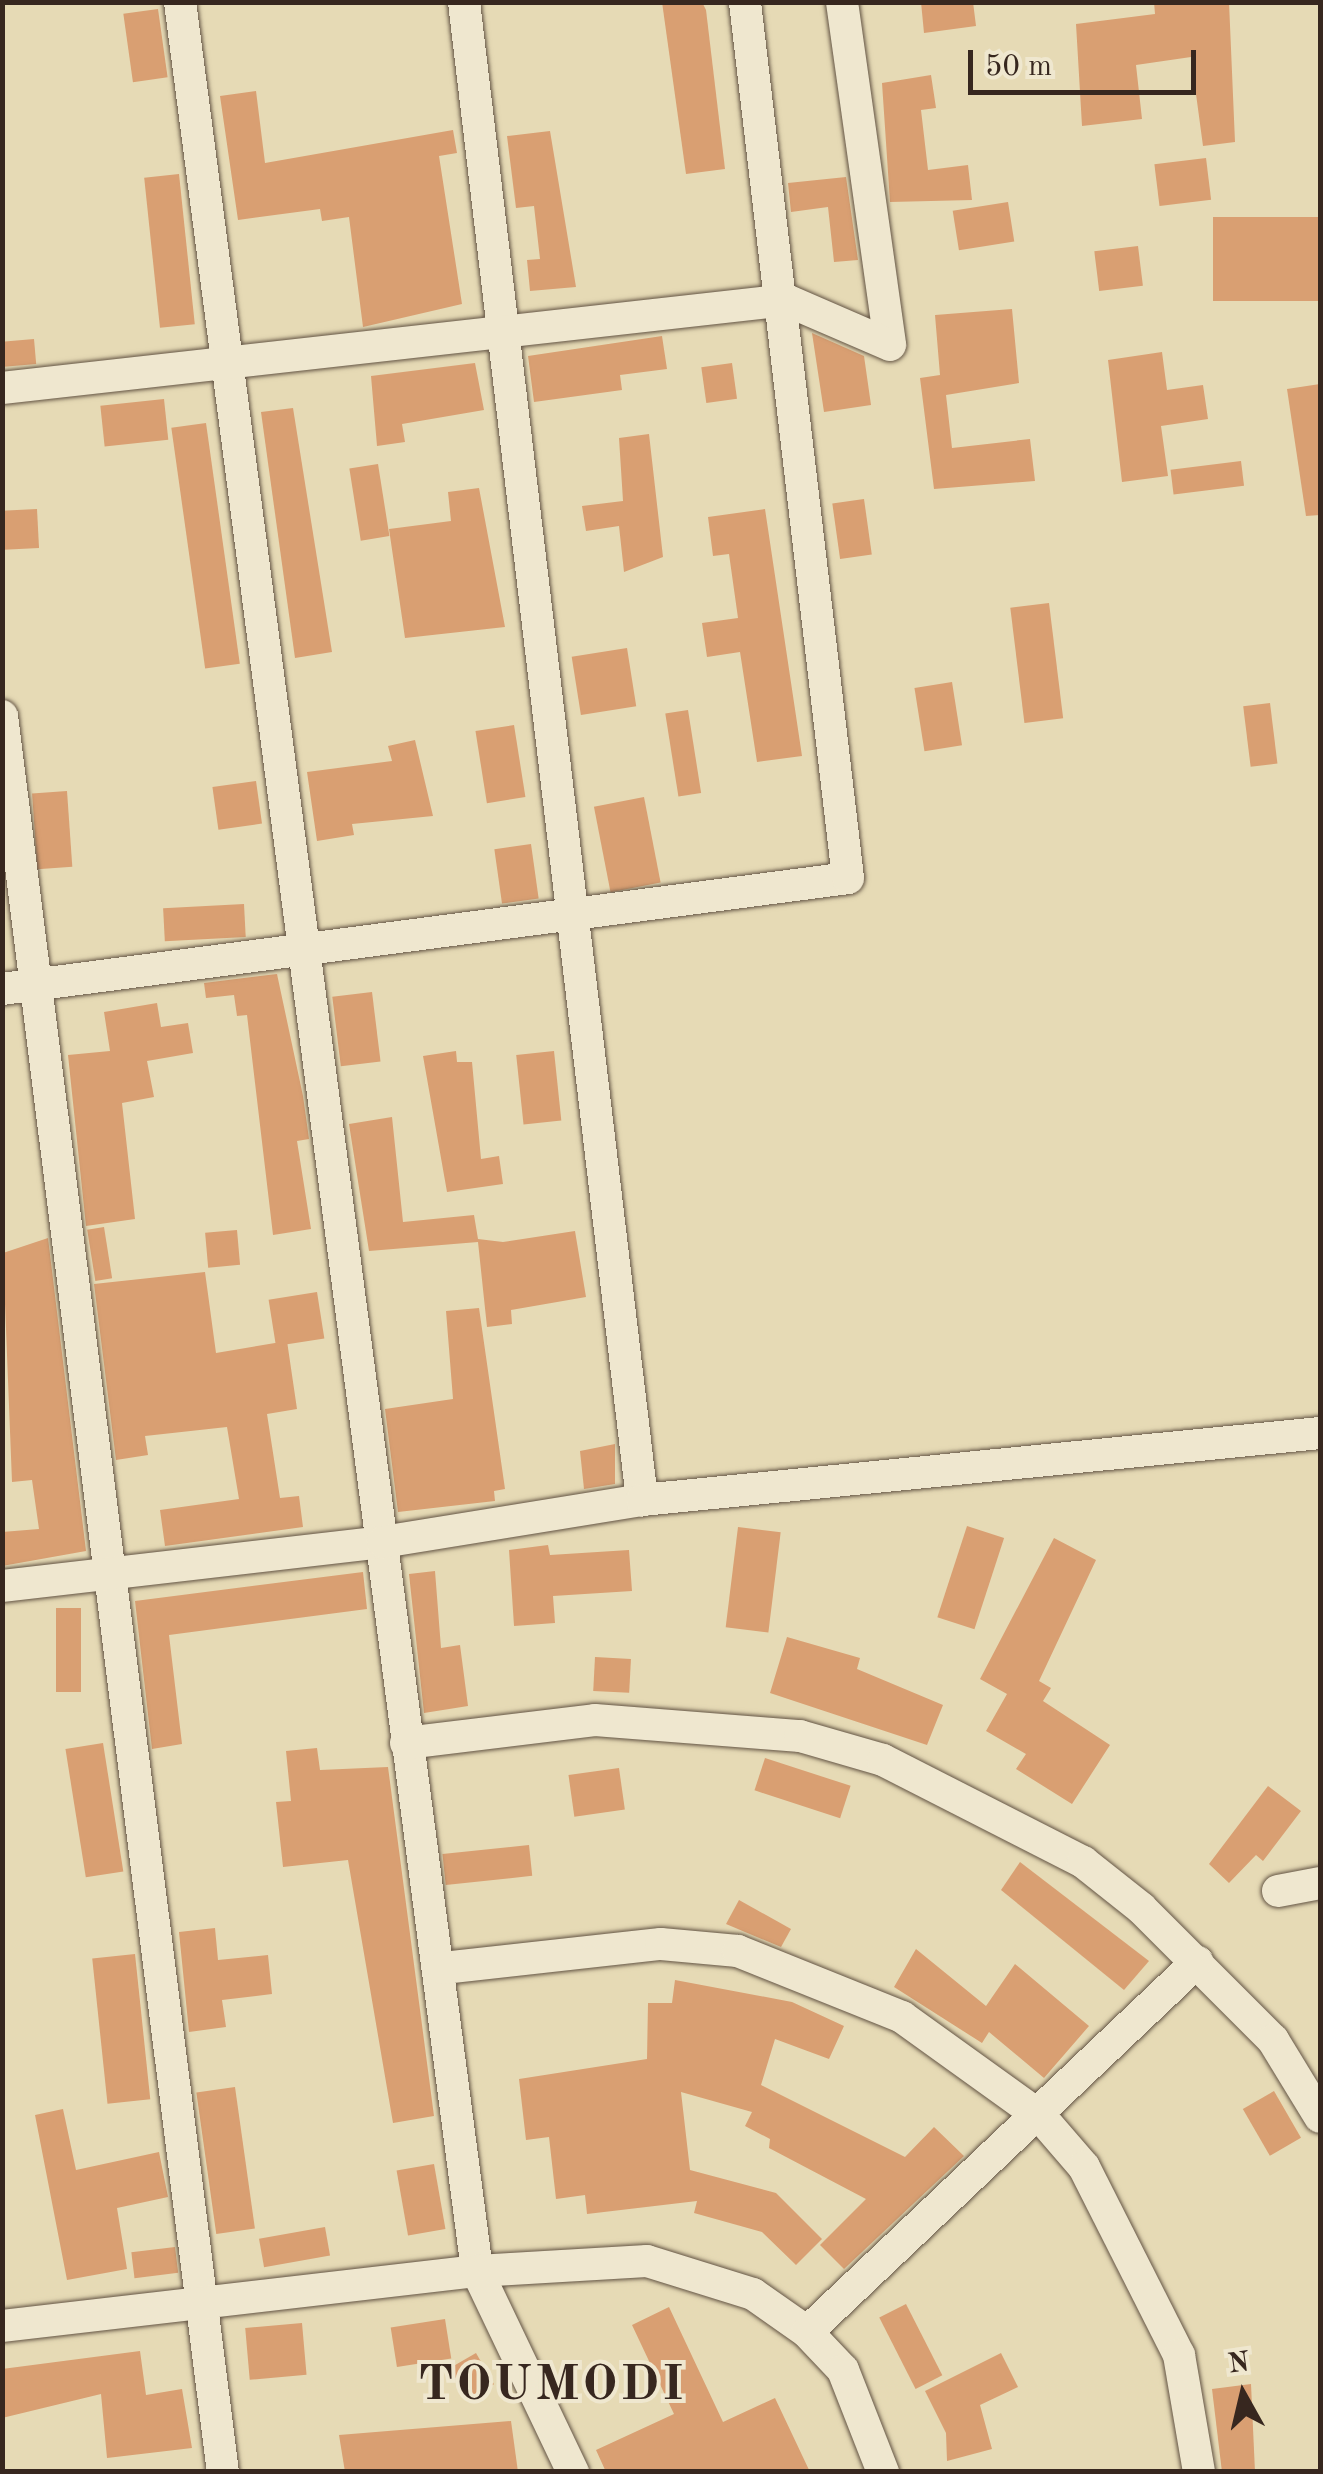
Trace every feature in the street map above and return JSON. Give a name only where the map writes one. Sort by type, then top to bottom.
[{"type":"street","points":[[180,2],[383,1542],[406,1743],[442,1968],[477,2271],[573,2472]]},
{"type":"street","points":[[464,2],[507,329],[570,911],[642,1500]]},
{"type":"street","points":[[2,989],[306,953],[570,911],[848,878],[786,300],[745,2]]},
{"type":"street","points":[[2,388],[225,366],[507,329],[786,300],[890,345],[842,2]]},
{"type":"street","points":[[2,716],[223,2472]]},
{"type":"street","points":[[2,1586],[383,1542],[642,1500],[1320,1432]]},
{"type":"street","points":[[406,1743],[595,1720],[800,1736],[883,1760],[1083,1862],[1198,1962],[1273,2040],[1320,2117]]},
{"type":"street","points":[[1278,1891],[1320,1884]]},
{"type":"street","points":[[442,1968],[662,1944],[738,1951],[902,2017],[1040,2116],[1084,2167],[1141,2270],[1178,2355],[1199,2472]]},
{"type":"street","points":[[808,2332],[1198,1962]]},
{"type":"street","points":[[2,2326],[477,2271],[647,2261],[753,2294],[808,2332],[843,2370],[883,2472]]},
{"type":"building","points":[[662,2],[702,2],[706,10],[725,169],[686,174]]},
{"type":"building","points":[[921,2],[973,2],[976,26],[924,33]]},
{"type":"building","points":[[1154,2],[1229,2],[1235,142],[1203,146],[1191,57],[1136,65],[1142,119],[1082,126],[1076,24],[1155,14]]},
{"type":"building","points":[[158,9],[168,77],[133,82],[123,14]]},
{"type":"building","points":[[931,75],[936,108],[921,110],[928,170],[968,165],[972,200],[890,202],[882,83]]},
{"type":"building","points":[[256,91],[265,163],[453,130],[457,153],[439,156],[462,304],[363,327],[349,217],[322,221],[320,209],[238,220],[220,96]]},
{"type":"building","points":[[550,131],[576,287],[530,291],[527,260],[540,259],[534,206],[516,208],[507,136]]},
{"type":"building","points":[[1206,158],[1211,200],[1160,206],[1154,164]]},
{"type":"building","points":[[179,174],[195,324],[160,328],[144,178]]},
{"type":"building","points":[[846,177],[858,260],[834,262],[828,207],[791,212],[788,183]]},
{"type":"building","points":[[1008,202],[1014,242],[959,250],[953,211]]},
{"type":"building","points":[[1213,217],[1320,217],[1320,301],[1213,301]]},
{"type":"building","points":[[1138,246],[1143,286],[1099,291],[1094,251]]},
{"type":"building","points":[[1012,309],[1019,383],[946,395],[952,448],[1030,439],[1035,481],[934,489],[920,378],[940,375],[935,315]]},
{"type":"building","points":[[812,333],[864,356],[871,405],[824,412]]},
{"type":"building","points":[[662,336],[667,369],[620,375],[622,390],[534,402],[528,356]]},
{"type":"building","points":[[34,339],[36,364],[4,367],[2,342]]},
{"type":"building","points":[[1162,352],[1167,390],[1203,385],[1208,419],[1161,426],[1168,476],[1122,482],[1108,360]]},
{"type":"building","points":[[475,363],[484,410],[402,424],[405,442],[377,446],[371,376]]},
{"type":"building","points":[[732,363],[737,399],[706,403],[701,367]]},
{"type":"building","points":[[1320,384],[1320,515],[1306,516],[1287,389]]},
{"type":"building","points":[[164,399],[168,440],[105,446],[100,406]]},
{"type":"building","points":[[293,408],[332,652],[295,658],[261,412]]},
{"type":"building","points":[[206,423],[240,664],[205,669],[171,428]]},
{"type":"building","points":[[649,434],[663,557],[624,572],[619,526],[586,531],[582,506],[623,501],[619,438]]},
{"type":"building","points":[[1241,461],[1244,486],[1174,494],[1171,470]]},
{"type":"building","points":[[378,464],[389,536],[361,541],[349,469]]},
{"type":"building","points":[[479,488],[505,627],[405,638],[389,529],[451,521],[448,492]]},
{"type":"building","points":[[864,499],[872,554],[840,559],[832,503]]},
{"type":"building","points":[[37,509],[39,548],[4,550],[2,511]]},
{"type":"building","points":[[765,509],[802,756],[757,762],[740,652],[707,657],[702,623],[738,618],[729,554],[713,556],[708,517]]},
{"type":"building","points":[[1049,603],[1063,718],[1024,723],[1010,608]]},
{"type":"building","points":[[627,648],[636,706],[581,715],[572,657]]},
{"type":"building","points":[[952,682],[962,745],[924,751],[914,688]]},
{"type":"building","points":[[1270,703],[1277,764],[1251,767],[1243,706]]},
{"type":"building","points":[[688,710],[701,793],[678,797],[665,714]]},
{"type":"building","points":[[514,725],[525,797],[487,803],[475,731]]},
{"type":"building","points":[[415,740],[433,816],[352,824],[354,835],[317,841],[307,772],[392,761],[388,746]]},
{"type":"building","points":[[256,781],[262,824],[218,830],[212,787]]},
{"type":"building","points":[[67,791],[72,867],[37,869],[32,793]]},
{"type":"building","points":[[644,797],[661,882],[611,892],[594,807]]},
{"type":"building","points":[[531,844],[539,898],[502,904],[494,849]]},
{"type":"building","points":[[244,904],[246,937],[165,941],[163,908]]},
{"type":"building","points":[[277,974],[309,1139],[297,1141],[311,1229],[273,1235],[247,1015],[237,1016],[234,995],[206,998],[204,983]]},
{"type":"building","points":[[372,992],[381,1061],[341,1066],[332,997]]},
{"type":"building","points":[[157,1003],[161,1027],[188,1023],[193,1053],[147,1061],[154,1097],[122,1103],[135,1219],[86,1226],[68,1055],[110,1051],[104,1012]]},
{"type":"building","points":[[456,1051],[457,1062],[472,1062],[481,1159],[499,1156],[503,1184],[447,1192],[423,1056]]},
{"type":"building","points":[[554,1051],[561,1121],[524,1125],[516,1055]]},
{"type":"building","points":[[392,1117],[403,1222],[474,1215],[478,1239],[503,1242],[575,1231],[586,1297],[511,1310],[512,1324],[487,1327],[478,1242],[369,1251],[349,1124]]},
{"type":"building","points":[[104,1227],[112,1278],[95,1281],[87,1230]]},
{"type":"building","points":[[237,1230],[240,1265],[208,1268],[205,1233]]},
{"type":"building","points":[[48,1238],[86,1551],[2,1566],[2,1532],[39,1529],[32,1480],[12,1482],[3,1253]]},
{"type":"building","points":[[205,1272],[216,1353],[287,1341],[297,1409],[267,1414],[280,1498],[299,1496],[303,1527],[165,1546],[160,1510],[239,1499],[227,1427],[145,1436],[148,1455],[116,1460],[94,1284]]},
{"type":"building","points":[[317,1292],[324,1338],[276,1346],[269,1300]]},
{"type":"building","points":[[479,1308],[505,1489],[494,1491],[495,1501],[398,1512],[385,1409],[453,1399],[446,1311]]},
{"type":"building","points":[[615,1444],[615,1484],[584,1489],[580,1451]]},
{"type":"building","points":[[967,1526],[1004,1538],[974,1629],[937,1617]]},
{"type":"building","points":[[738,1527],[781,1532],[768,1632],[726,1627]]},
{"type":"building","points":[[1054,1538],[1096,1560],[1039,1681],[1051,1688],[1043,1701],[1110,1745],[1072,1804],[1016,1769],[1026,1754],[986,1731],[1007,1694],[980,1679]]},
{"type":"building","points":[[548,1545],[550,1555],[629,1550],[632,1591],[553,1596],[555,1623],[514,1626],[509,1550]]},
{"type":"building","points":[[435,1571],[441,1648],[460,1645],[468,1706],[424,1713],[409,1574]]},
{"type":"building","points":[[363,1572],[367,1609],[169,1635],[182,1744],[152,1749],[135,1601]]},
{"type":"building","points":[[56,1608],[81,1608],[81,1692],[56,1692]]},
{"type":"building","points":[[787,1637],[860,1658],[857,1669],[943,1705],[927,1745],[770,1693]]},
{"type":"building","points":[[595,1657],[631,1659],[629,1693],[593,1691]]},
{"type":"building","points":[[103,1743],[123,1871],[86,1877],[65,1749]]},
{"type":"building","points":[[317,1748],[320,1770],[388,1767],[434,2116],[393,2123],[348,1860],[283,1867],[276,1802],[291,1801],[286,1751]]},
{"type":"building","points":[[765,1758],[851,1786],[840,1818],[754,1790]]},
{"type":"building","points":[[619,1768],[625,1810],[574,1817],[568,1775]]},
{"type":"building","points":[[1268,1786],[1301,1811],[1263,1861],[1256,1855],[1229,1883],[1209,1864]]},
{"type":"building","points":[[529,1845],[532,1876],[446,1885],[442,1854]]},
{"type":"building","points":[[1020,1862],[1149,1961],[1124,1990],[1001,1890]]},
{"type":"building","points":[[739,1900],[791,1929],[781,1947],[726,1924]]},
{"type":"building","points":[[215,1928],[218,1960],[268,1955],[272,1994],[222,2000],[226,2027],[189,2032],[179,1932]]},
{"type":"building","points":[[916,1949],[986,2006],[1015,1964],[1089,2026],[1044,2078],[989,2032],[982,2043],[894,1987]]},
{"type":"building","points":[[135,1954],[150,2099],[107,2104],[92,1958]]},
{"type":"building","points":[[675,1980],[792,2002],[844,2026],[829,2059],[775,2039],[761,2085],[905,2157],[934,2127],[964,2156],[844,2269],[820,2245],[866,2199],[769,2148],[770,2139],[745,2126],[752,2112],[681,2092],[690,2170],[776,2193],[822,2239],[796,2265],[762,2232],[694,2213],[697,2201],[587,2214],[585,2195],[556,2199],[549,2137],[526,2140],[519,2079],[647,2059],[648,2003],[672,2003]]},
{"type":"building","points":[[235,2087],[255,2229],[216,2234],[196,2092]]},
{"type":"building","points":[[1274,2091],[1301,2138],[1270,2156],[1243,2109]]},
{"type":"building","points":[[63,2109],[76,2170],[159,2152],[168,2197],[117,2208],[127,2269],[67,2280],[35,2115]]},
{"type":"building","points":[[434,2164],[445,2229],[408,2236],[397,2171]]},
{"type":"building","points":[[325,2227],[330,2256],[264,2267],[259,2239]]},
{"type":"building","points":[[175,2247],[178,2273],[134,2278],[131,2252]]},
{"type":"building","points":[[906,2304],[942,2375],[916,2389],[879,2318]]},
{"type":"building","points":[[669,2307],[723,2422],[775,2398],[810,2472],[606,2472],[596,2450],[674,2414],[632,2325]]},
{"type":"building","points":[[445,2319],[451,2359],[397,2367],[391,2328]]},
{"type":"building","points":[[302,2323],[307,2375],[250,2380],[245,2328]]},
{"type":"building","points":[[140,2351],[146,2395],[182,2389],[192,2448],[107,2458],[101,2394],[2,2418],[2,2369]]},
{"type":"building","points":[[476,2353],[494,2384],[468,2399],[450,2368]]},
{"type":"building","points":[[1001,2353],[1018,2387],[980,2405],[992,2449],[947,2461],[946,2433],[925,2391]]},
{"type":"building","points":[[1251,2384],[1255,2472],[1222,2472],[1212,2389]]},
{"type":"building","points":[[511,2421],[518,2472],[345,2472],[339,2435]]},
{"type":"district","name":"TOUMODI","points":[[552,2387]]}]
